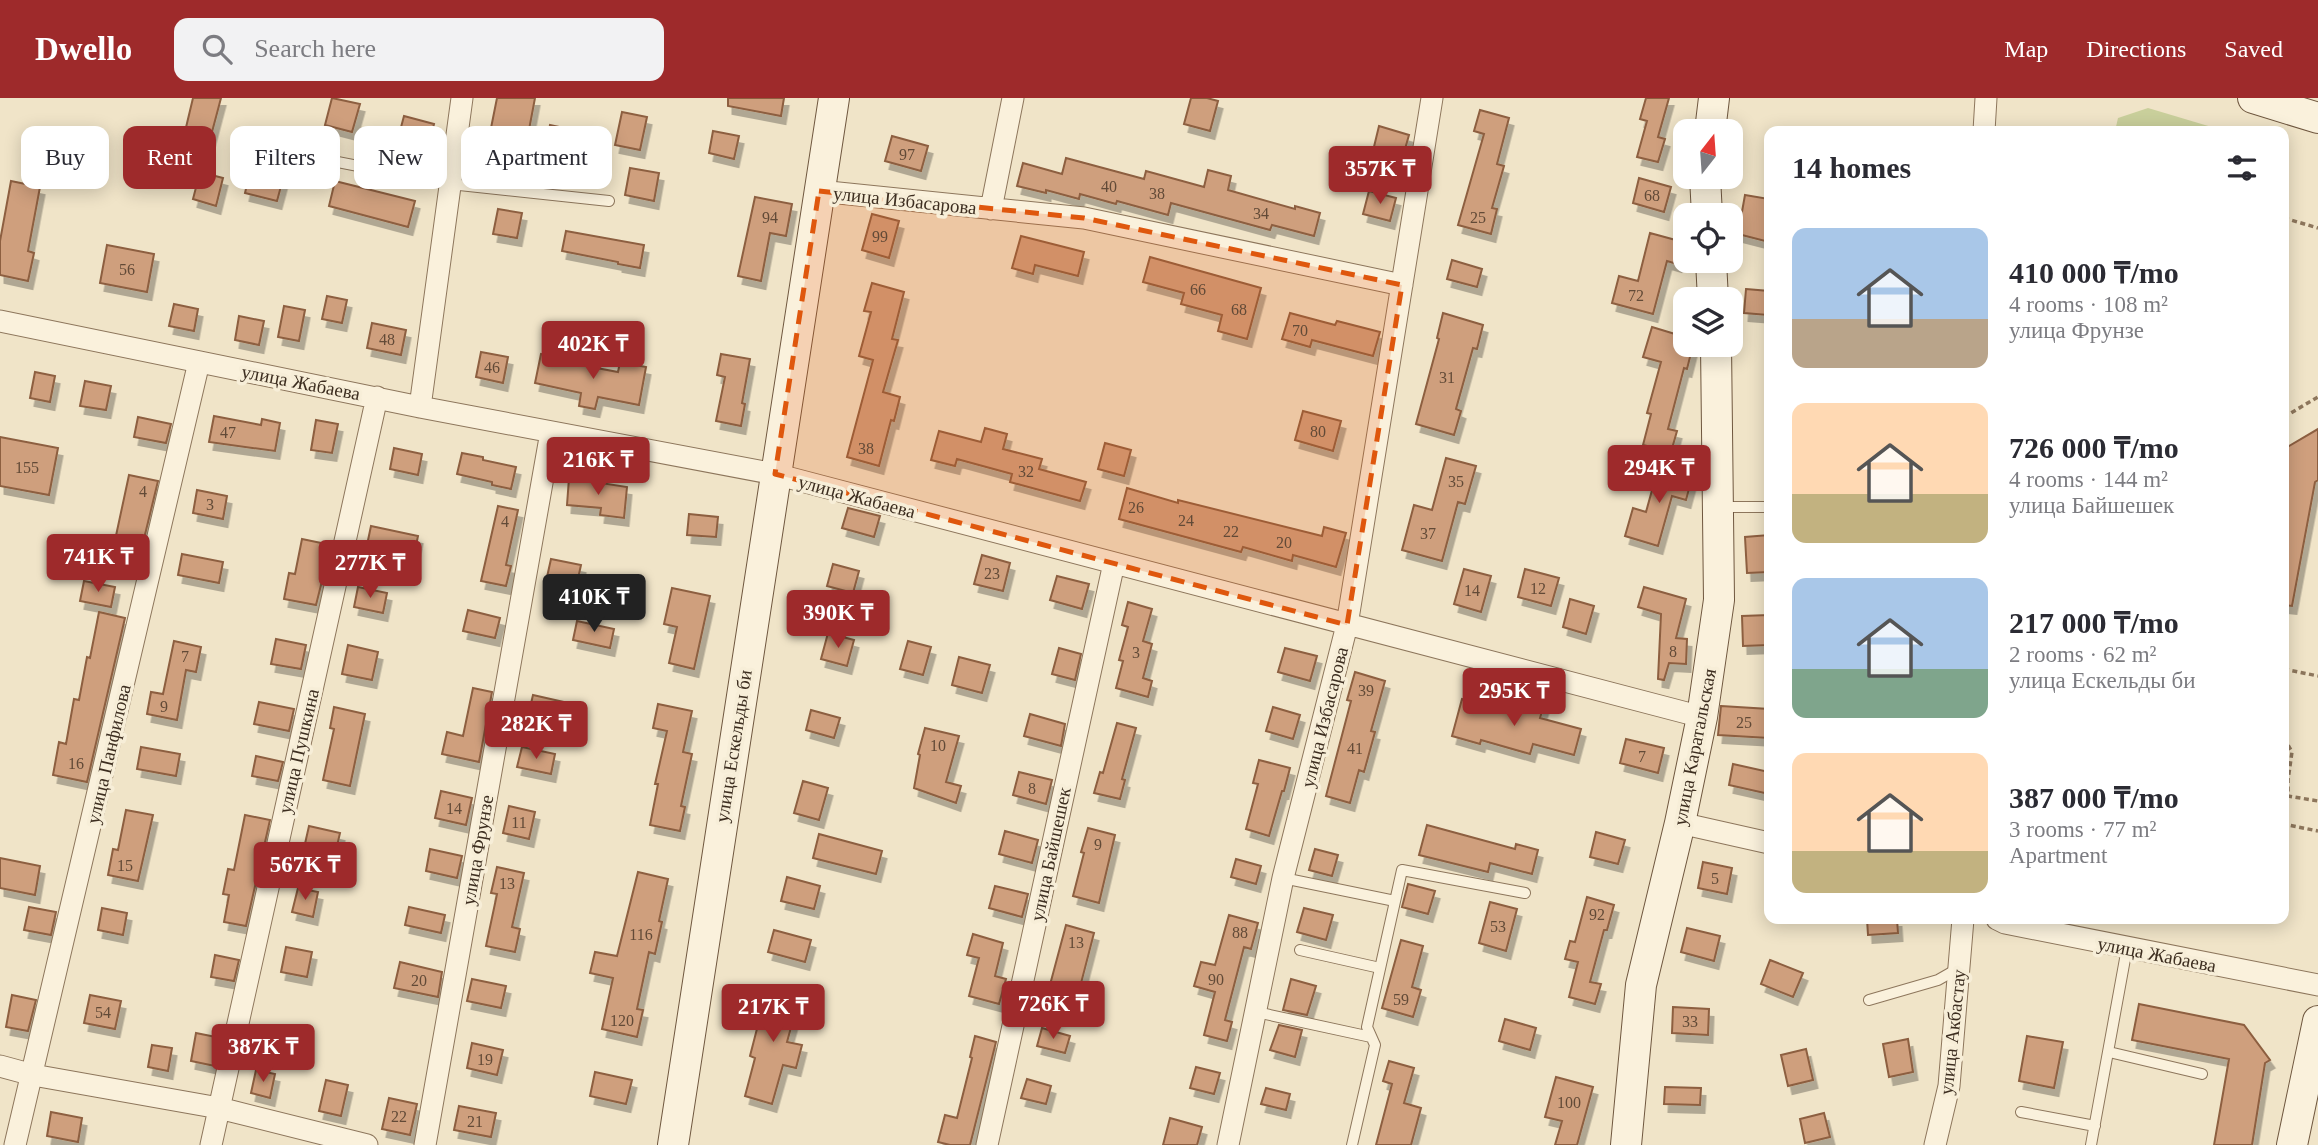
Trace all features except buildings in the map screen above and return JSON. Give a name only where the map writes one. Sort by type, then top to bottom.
[{"type":"street","points":[[420,407],[462,98]]},
{"type":"street","name":"улица Ескельды би","points":[[673,1145],[834,98]]},
{"type":"street","name":"улица Избасарова","points":[[991,209],[1013,98]]},
{"type":"street","name":"улица Избасарова","points":[[1228,1145],[1283,878],[1347,625],[1432,98]]},
{"type":"street","points":[[1711,119],[1714,98]]},
{"type":"street","points":[[1984,126],[1986,98]]},
{"type":"street","points":[[2253,98],[2318,118]]},
{"type":"street","name":"улица Избасарова","points":[[819,191],[1084,218],[1402,285]]},
{"type":"street","name":"улица Жабаева","points":[[0,321],[420,407],[775,474],[1702,717]]},
{"type":"street","name":"улица Каратальская","points":[[1626,1145],[1641,985],[1702,717],[1719,600],[1716,357]]},
{"type":"street","name":"улица Панфилова","points":[[15,1145],[199,362]]},
{"type":"street","name":"улица Пушкина","points":[[211,1145],[377,397]]},
{"type":"street","name":"улица Фрунзе","points":[[425,1145],[551,432]]},
{"type":"street","name":"улица Байшешек","points":[[987,1145],[1114,564]]},
{"type":"street","points":[[1680,822],[1764,842]]},
{"type":"street","name":"улица Акбастау","points":[[1935,1145],[1949,1086],[1963,924]]},
{"type":"street","name":"улица Жабаева","points":[[2010,924],[2318,985]]},
{"type":"street","points":[[2292,1145],[2318,1021]]},
{"type":"street","points":[[0,1066],[33,1075],[219,1108],[367,1145]]},
{"type":"lane","points":[[340,162],[450,184],[609,201]]},
{"type":"lane","points":[[1718,507],[1764,507]]},
{"type":"lane","points":[[1352,1145],[1375,1045],[1367,1027],[1402,870],[1525,893]]},
{"type":"lane","points":[[1283,878],[1395,901]]},
{"type":"lane","points":[[2091,1145],[2127,948]]},
{"type":"lane","points":[[1300,950],[1380,968]]},
{"type":"lane","points":[[1869,1000],[1938,980],[1959,968]]},
{"type":"lane","points":[[1256,1012],[1371,1037]]},
{"type":"lane","points":[[2109,1052],[2202,1074]]},
{"type":"lane","points":[[2021,1112],[2095,1126]]},
{"type":"path","points":[[2289,219],[2318,228]]},
{"type":"path","points":[[2289,414],[2318,397]]},
{"type":"path","points":[[2289,670],[2318,676]]},
{"type":"path","points":[[2289,747],[2292,752],[2289,773]]},
{"type":"path","points":[[2289,796],[2318,801]]},
{"type":"path","points":[[2289,825],[2318,831]]},
{"type":"highlighted area","points":[[819,191],[1084,218],[1402,285],[1347,625],[775,474]]},
{"type":"green space","points":[[2148,108],[2208,126],[2116,126],[2118,118]]}]
